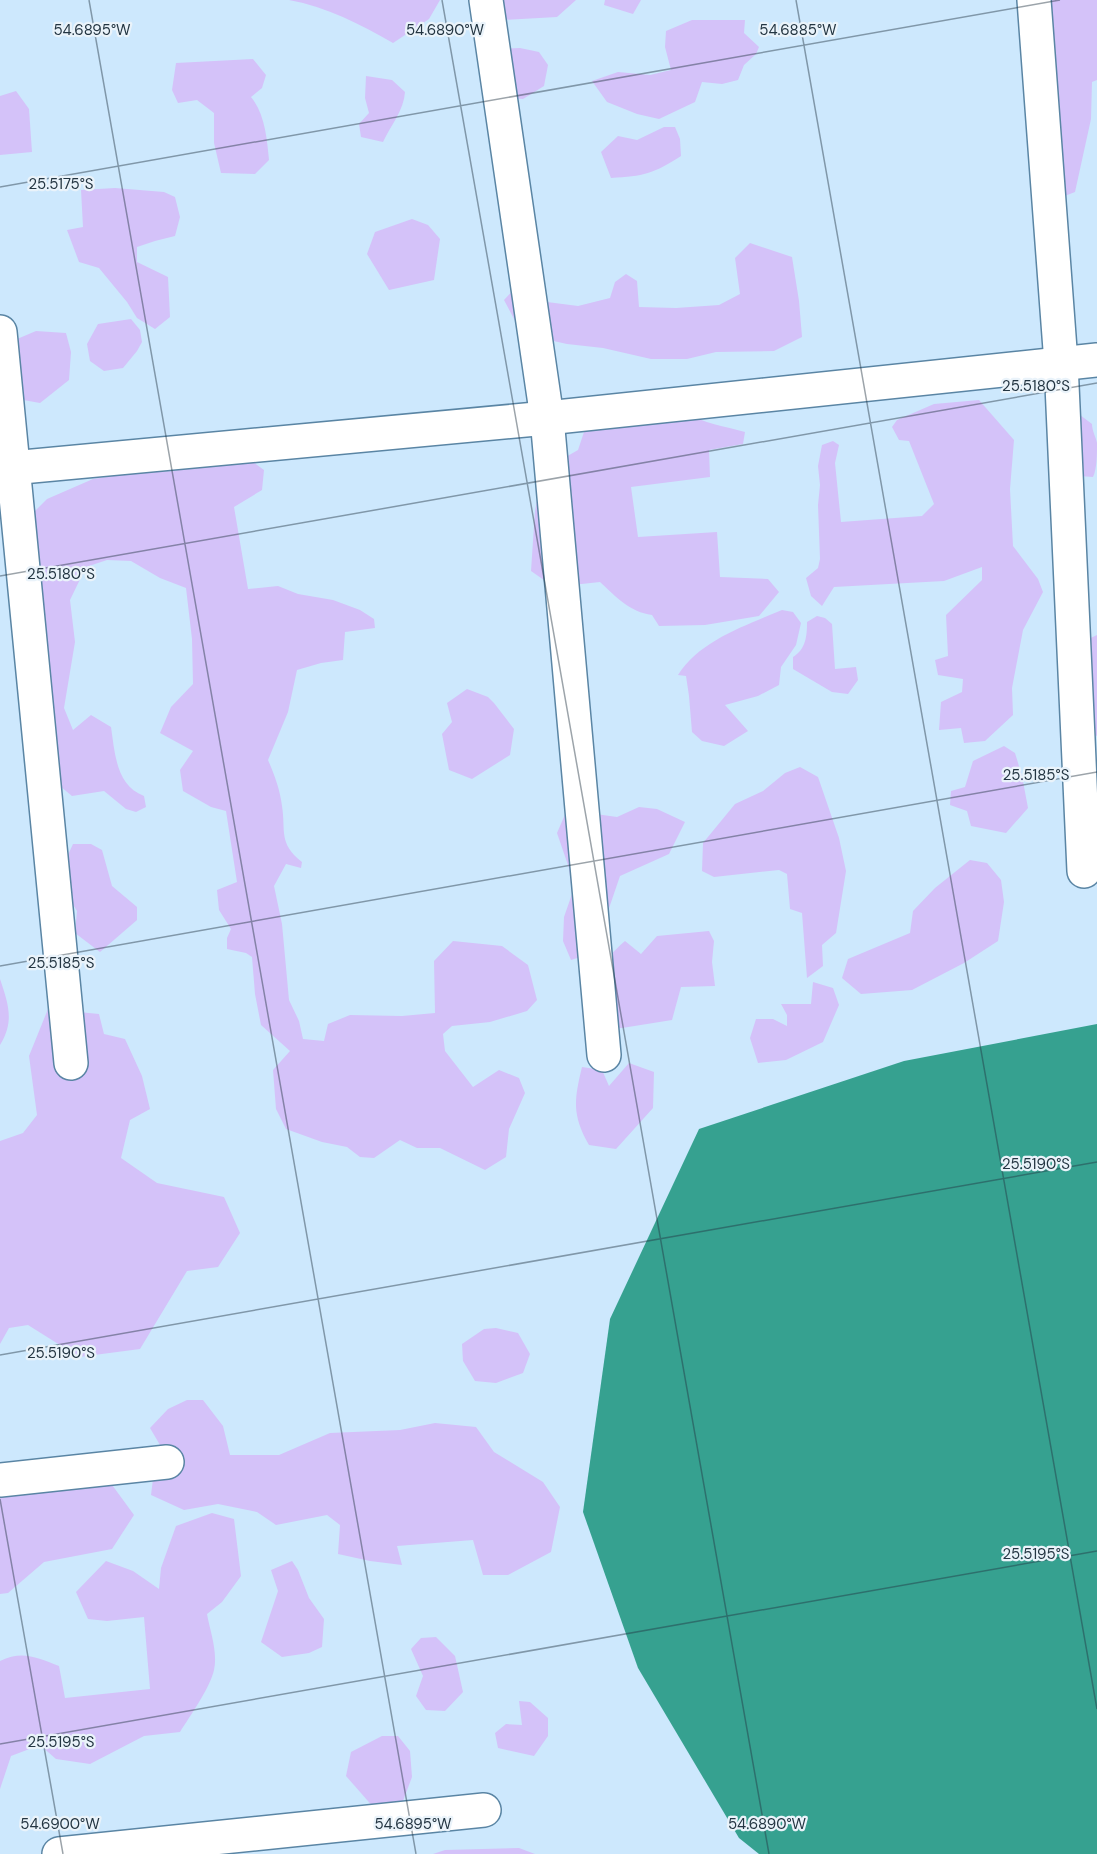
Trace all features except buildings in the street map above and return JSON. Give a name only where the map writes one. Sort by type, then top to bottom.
[{"type":"street","points":[[486,0],[547,418],[604,1055]]},
{"type":"street","points":[[1034,0],[1061,363],[1084,871]]},
{"type":"street","points":[[0,332],[7,469],[71,1063]]},
{"type":"street","points":[[7,469],[547,418],[1097,360]]},
{"type":"street","points":[[0,1480],[167,1462]]},
{"type":"street","points":[[59,1854],[305,1841],[484,1809]]},
{"type":"shaded area","points":[[289,0],[440,0],[429,19],[393,43],[343,17]]},
{"type":"shaded area","points":[[495,0],[576,0],[557,17],[502,20]]},
{"type":"shaded area","points":[[605,0],[641,0],[633,14],[604,5]]},
{"type":"shaded area","points":[[1040,0],[1097,0],[1097,80],[1092,82],[1091,119],[1075,192],[1044,204]]},
{"type":"shaded area","points":[[692,20],[745,20],[744,33],[759,47],[756,54],[744,65],[738,80],[722,84],[702,82],[695,102],[659,119],[637,114],[607,102],[592,81],[618,72],[650,75],[671,70],[665,47],[666,31]]},
{"type":"shaded area","points":[[520,48],[539,52],[548,65],[544,86],[523,99],[499,97],[493,49]]},
{"type":"shaded area","points":[[253,59],[266,75],[262,88],[251,97],[262,119],[269,160],[255,174],[221,173],[214,143],[214,113],[197,100],[178,103],[172,90],[176,63]]},
{"type":"shaded area","points":[[366,76],[392,80],[405,92],[400,111],[383,142],[361,137],[359,124],[369,113],[365,98]]},
{"type":"shaded area","points":[[16,91],[29,109],[32,152],[0,155],[0,96]]},
{"type":"shaded area","points":[[664,127],[675,127],[680,139],[681,156],[648,173],[611,178],[601,152],[618,136],[637,140]]},
{"type":"shaded area","points":[[115,188],[164,192],[175,197],[180,217],[175,236],[137,247],[137,262],[168,277],[170,317],[155,329],[137,318],[99,268],[79,262],[67,230],[83,227],[81,190]]},
{"type":"shaded area","points":[[412,219],[428,225],[440,239],[434,280],[389,290],[367,254],[375,232]]},
{"type":"shaded area","points":[[750,243],[792,257],[802,337],[774,351],[716,352],[687,359],[651,359],[603,348],[567,344],[522,334],[504,300],[518,285],[547,302],[578,306],[610,298],[615,282],[626,274],[637,281],[639,307],[676,308],[719,305],[740,294],[735,258]]},
{"type":"shaded area","points":[[131,319],[140,330],[142,342],[123,368],[104,371],[90,361],[87,344],[98,324]]},
{"type":"shaded area","points":[[36,331],[66,333],[71,352],[69,380],[40,403],[1,396],[10,342]]},
{"type":"shaded area","points":[[979,400],[1014,440],[1010,489],[1013,546],[1038,579],[1043,592],[1023,630],[1012,688],[1013,715],[985,741],[964,743],[961,728],[939,730],[941,702],[962,692],[963,679],[938,675],[935,660],[948,656],[946,615],[982,580],[982,567],[944,581],[834,587],[822,606],[811,596],[806,578],[818,568],[820,559],[818,466],[822,445],[833,441],[839,445],[835,463],[841,522],[922,516],[934,504],[909,441],[899,440],[892,427],[897,420],[934,404]]},
{"type":"shaded area","points":[[686,412],[707,422],[745,432],[743,444],[709,450],[710,477],[631,487],[638,537],[717,532],[720,577],[768,579],[779,592],[759,616],[705,625],[659,626],[652,615],[630,607],[600,582],[554,587],[531,571],[535,511],[543,470],[578,450],[585,429]]},
{"type":"shaded area","points":[[1080,415],[1092,424],[1097,443],[1093,477],[1066,475]]},
{"type":"shaded area","points":[[242,454],[264,470],[262,490],[234,507],[248,589],[278,586],[298,594],[333,600],[360,610],[374,619],[375,628],[345,632],[343,660],[297,670],[288,712],[268,760],[280,794],[286,843],[302,862],[301,868],[286,864],[274,886],[282,924],[289,1000],[299,1021],[303,1039],[324,1041],[328,1024],[350,1015],[402,1016],[435,1013],[434,961],[453,941],[502,946],[528,965],[537,1000],[527,1011],[490,1022],[452,1026],[443,1034],[445,1051],[473,1087],[499,1070],[519,1078],[525,1093],[509,1129],[506,1157],[485,1170],[440,1148],[417,1148],[400,1140],[374,1158],[360,1157],[347,1147],[322,1142],[286,1129],[276,1109],[273,1070],[290,1051],[261,1025],[255,994],[252,957],[246,953],[227,949],[227,938],[231,929],[219,910],[217,890],[237,882],[226,811],[211,807],[183,791],[180,770],[193,751],[160,733],[171,707],[193,684],[192,639],[186,588],[160,578],[131,561],[107,560],[86,567],[70,600],[75,642],[64,708],[73,730],[91,715],[111,727],[118,768],[128,784],[144,796],[146,807],[136,812],[126,809],[104,791],[72,796],[49,777],[22,524],[47,499],[93,479],[134,473],[175,471],[207,460]]},
{"type":"shaded area","points":[[782,610],[793,612],[801,623],[796,645],[781,667],[779,685],[758,696],[725,705],[748,731],[724,746],[702,741],[692,732],[686,676],[678,675],[687,663],[711,643]]},
{"type":"shaded area","points":[[817,616],[825,618],[832,624],[835,669],[856,667],[858,680],[848,694],[832,692],[793,669],[793,657],[801,650],[805,642],[807,622]]},
{"type":"shaded area","points":[[1097,635],[1097,736],[1081,726],[1080,643]]},
{"type":"shaded area","points":[[467,689],[488,697],[514,729],[510,755],[472,779],[449,770],[442,734],[452,722],[447,703]]},
{"type":"shaded area","points":[[1004,746],[1015,753],[1028,808],[1006,833],[971,826],[967,811],[950,805],[951,791],[965,787],[973,761]]},
{"type":"shaded area","points":[[800,767],[818,777],[839,838],[846,871],[836,933],[822,945],[823,966],[807,978],[802,913],[790,909],[787,874],[779,870],[714,877],[702,871],[703,843],[735,804],[763,791],[785,773]]},
{"type":"shaded area","points":[[639,807],[657,809],[685,822],[669,854],[620,876],[605,920],[606,949],[571,960],[563,941],[564,917],[572,894],[569,868],[557,833],[567,810],[617,817]]},
{"type":"shaded area","points":[[73,844],[91,844],[102,850],[112,886],[137,907],[137,920],[100,952],[75,933],[77,911],[64,890],[62,868]]},
{"type":"shaded area","points":[[970,860],[987,863],[1001,880],[1004,902],[998,941],[964,963],[912,990],[861,994],[842,978],[848,959],[910,933],[913,911],[935,888]]},
{"type":"shaded area","points":[[709,931],[714,941],[712,962],[715,986],[681,987],[672,1020],[622,1028],[586,1028],[582,1007],[585,989],[601,966],[625,941],[641,954],[657,936]]},
{"type":"shaded area","points":[[0,979],[9,1020],[0,1045]]},
{"type":"shaded area","points":[[813,982],[833,988],[839,1005],[823,1042],[786,1060],[758,1063],[750,1038],[756,1019],[773,1019],[787,1026],[787,1015],[781,1004],[811,1004]]},
{"type":"shaded area","points":[[48,1009],[99,1014],[104,1034],[125,1039],[142,1076],[150,1109],[130,1120],[121,1158],[157,1183],[224,1197],[240,1233],[218,1267],[187,1271],[140,1349],[79,1357],[28,1325],[9,1328],[0,1344],[0,1141],[23,1133],[37,1115],[29,1056]]},
{"type":"shaded area","points":[[1097,1024],[1097,1854],[759,1854],[739,1838],[638,1668],[583,1512],[610,1319],[699,1129],[904,1061]]},
{"type":"shaded area","points":[[629,1063],[654,1072],[653,1108],[616,1149],[589,1145],[583,1134],[576,1107],[582,1067],[602,1070],[609,1086]]},
{"type":"shaded area","points":[[496,1328],[518,1333],[530,1354],[523,1373],[496,1383],[475,1381],[463,1361],[462,1344],[484,1329]]},
{"type":"shaded area","points":[[187,1400],[203,1400],[223,1426],[230,1455],[279,1455],[330,1433],[400,1430],[435,1423],[476,1427],[494,1452],[543,1482],[560,1507],[551,1552],[508,1575],[483,1575],[473,1540],[397,1546],[402,1565],[338,1554],[340,1525],[327,1515],[276,1525],[257,1512],[218,1504],[184,1510],[151,1495],[160,1445],[150,1428],[168,1409]]},
{"type":"shaded area","points":[[99,1467],[134,1515],[112,1549],[44,1562],[8,1593],[0,1594],[0,1478]]},
{"type":"shaded area","points":[[212,1513],[234,1519],[241,1576],[222,1602],[207,1614],[214,1649],[214,1670],[204,1693],[180,1732],[144,1736],[90,1764],[56,1759],[40,1745],[11,1756],[0,1789],[0,1661],[23,1656],[37,1658],[59,1666],[65,1698],[150,1689],[144,1617],[107,1621],[88,1619],[76,1592],[106,1561],[133,1571],[159,1589],[161,1568],[176,1526]]},
{"type":"shaded area","points":[[292,1561],[309,1598],[324,1619],[322,1647],[309,1653],[282,1657],[261,1642],[278,1591],[271,1570]]},
{"type":"shaded area","points":[[436,1637],[455,1656],[463,1692],[445,1711],[426,1710],[416,1696],[423,1676],[411,1649],[421,1638]]},
{"type":"shaded area","points":[[519,1701],[530,1702],[548,1718],[548,1736],[534,1756],[498,1748],[495,1733],[506,1724],[522,1725]]},
{"type":"shaded area","points":[[382,1736],[398,1736],[410,1751],[412,1777],[403,1801],[375,1809],[346,1776],[351,1752]]},
{"type":"shaded area","points":[[519,1848],[535,1854],[433,1854],[445,1850]]}]
